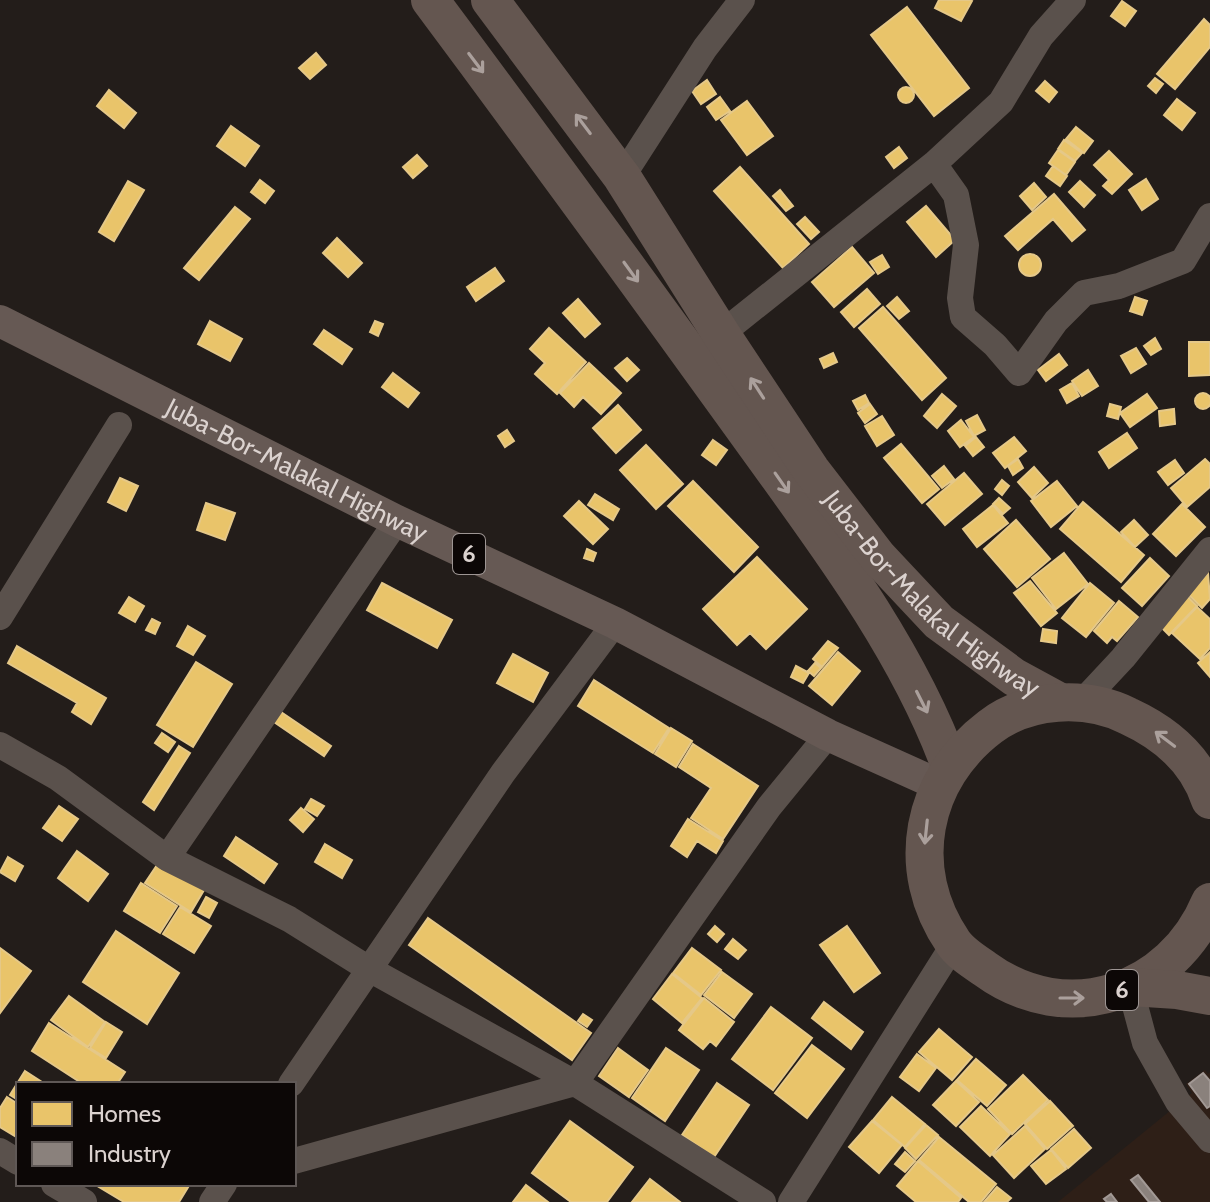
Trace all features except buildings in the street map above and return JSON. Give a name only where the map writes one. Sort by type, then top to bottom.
[{"type":"highway","name":"Juba-Bor-Malakal Highway","points":[[430,0],[612,245],[886,633],[937,731],[944,776]]},
{"type":"highway","name":"Juba-Bor-Malakal Highway","points":[[490,0],[622,177],[811,470],[878,557],[939,622],[1014,677],[1070,702],[1112,708],[1169,739],[1192,765],[1210,800]]},
{"type":"highway","name":"Juba-Bor-Malakal Highway","points":[[1070,702],[1021,711],[994,724],[970,743],[944,776],[928,816],[924,849],[928,882],[954,944],[997,978],[1022,990],[1049,997],[1077,999],[1104,995],[1130,987],[1158,971],[1182,949],[1201,923],[1210,902]]},
{"type":"highway","name":"Juba-Bor-Malakal Highway","points":[[1130,987],[1210,996]]},
{"type":"main road","name":"Juba-Bor-Malakal Highway","points":[[0,321],[397,521],[615,623],[828,735],[944,776]]},
{"type":"street","points":[[622,177],[705,48],[742,0]]},
{"type":"street","points":[[721,334],[934,164],[1001,102],[1041,36],[1073,0]]},
{"type":"street","points":[[934,164],[956,195],[966,245],[960,298],[963,317],[995,345],[1019,373],[1056,321],[1084,293],[1119,286],[1183,261],[1210,216]]},
{"type":"street","points":[[0,617],[119,425]]},
{"type":"street","points":[[167,858],[397,521]]},
{"type":"street","points":[[1070,702],[1123,658],[1210,550]]},
{"type":"street","points":[[292,1082],[503,773],[615,623]]},
{"type":"street","points":[[296,1160],[575,1083],[769,807],[828,735]]},
{"type":"street","points":[[0,745],[58,778],[167,858],[289,919],[369,969],[575,1083],[763,1202]]},
{"type":"street","points":[[791,1202],[954,944]]},
{"type":"street","points":[[1130,987],[1145,1043],[1178,1102],[1210,1140]]},
{"type":"street","points":[[60,1186],[84,1202]]},
{"type":"shaded area","points":[[1205,1070],[1208,1074],[1210,1072],[1210,1202],[1058,1202],[1192,1093],[1186,1084]]}]
